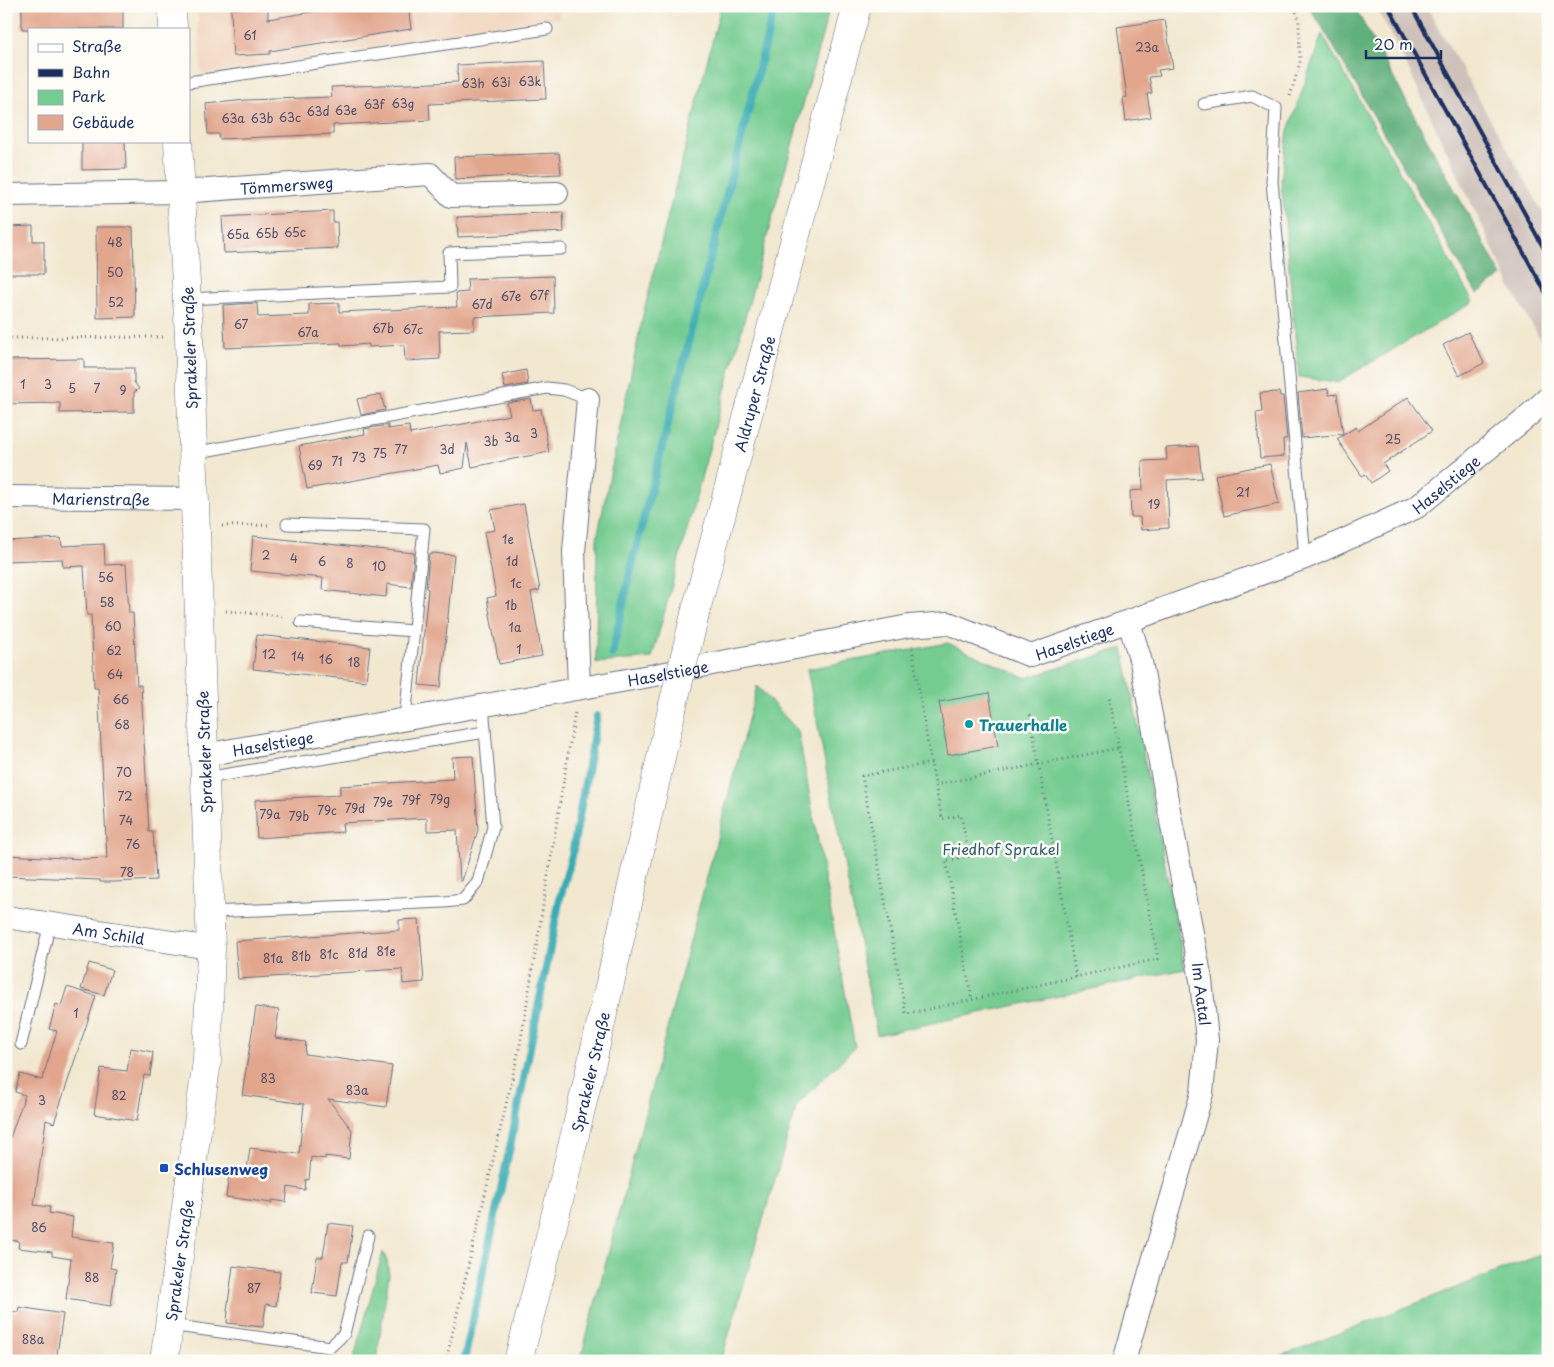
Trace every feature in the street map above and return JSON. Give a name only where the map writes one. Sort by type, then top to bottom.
[{"type":"main road","points":[[172,6],[174,28]]},
{"type":"main road","name":"Aldruper Straße","points":[[655,782],[696,610],[857,6]]},
{"type":"main road","name":"Sprakeler Straße","points":[[164,1361],[207,1061],[211,948],[189,337],[178,142]]},
{"type":"main road","name":"Sprakeler Straße","points":[[518,1361],[545,1260],[575,1134],[655,782]]},
{"type":"street","name":"Tömmersweg","points":[[6,196],[180,192],[430,174],[451,196],[557,193]]},
{"type":"street","name":"Haselstiege","points":[[205,767],[405,719],[711,665],[909,626],[948,623],[1031,656],[1305,558],[1417,506],[1548,398]]},
{"type":"street","points":[[579,688],[574,551],[588,399]]},
{"type":"street","name":"Marienstraße","points":[[6,497],[195,499]]},
{"type":"street","name":"Im Aatal","points":[[1124,1361],[1202,1093],[1207,1040],[1201,980],[1141,662],[1128,622]]},
{"type":"street","name":"Am Schild","points":[[6,917],[211,948]]},
{"type":"lane","points":[[190,82],[546,29]]},
{"type":"lane","points":[[1204,104],[1252,96],[1276,108],[1272,180],[1305,558]]},
{"type":"lane","points":[[187,299],[450,287],[449,253],[561,249]]},
{"type":"lane","points":[[193,453],[546,388],[564,390],[588,399]]},
{"type":"lane","points":[[287,524],[424,529],[405,719]]},
{"type":"lane","points":[[301,622],[413,631]]},
{"type":"lane","points":[[210,912],[463,900],[478,882],[492,827],[483,705]]},
{"type":"lane","points":[[205,767],[484,732]]},
{"type":"lane","points":[[21,1044],[50,923]]},
{"type":"lane","points":[[169,1325],[330,1348],[344,1334],[368,1236]]},
{"type":"path","points":[[1276,108],[1290,96],[1300,63],[1299,20],[1294,6]]},
{"type":"path","points":[[6,338],[189,337]]},
{"type":"path","points":[[196,527],[287,524]]},
{"type":"path","points":[[198,609],[292,617],[301,622]]},
{"type":"path","points":[[912,649],[942,819],[961,815],[969,856],[946,861],[972,1000]]},
{"type":"path","points":[[446,1361],[520,1045],[579,688]]},
{"type":"path","points":[[931,762],[862,776],[906,1014],[1158,960],[1109,696]]},
{"type":"path","points":[[1030,715],[1076,978]]},
{"type":"path","points":[[936,785],[1119,748]]},
{"type":"shaded area","points":[[197,6],[558,6],[559,18],[201,75]]},
{"type":"shaded area","points":[[1375,6],[1426,6],[1548,221],[1548,353],[1512,290],[1397,45]]},
{"type":"green space","points":[[721,6],[830,6],[652,658],[596,663],[597,538],[643,315]]},
{"type":"green space","points":[[1308,6],[1354,6],[1502,276],[1477,294],[1321,25]]},
{"type":"green space","points":[[1322,34],[1473,302],[1338,382],[1299,377],[1281,180],[1288,131]]},
{"type":"green space","name":"Friedhof Sprakel","points":[[948,643],[1026,678],[1123,648],[1185,969],[877,1035],[807,669]]},
{"type":"green space","points":[[757,686],[798,731],[855,1047],[797,1105],[721,1361],[580,1361]]},
{"type":"green space","points":[[383,1252],[387,1261],[389,1275],[376,1361],[353,1361]]},
{"type":"green space","points":[[1548,1252],[1548,1361],[1268,1361]]},
{"type":"building","points":[[22,6],[123,6],[123,28],[22,29]]},
{"type":"building","points":[[349,6],[408,6],[411,29],[270,51],[270,54],[233,56],[231,9],[268,7],[268,19]]},
{"type":"building","points":[[1165,20],[1173,68],[1158,70],[1160,76],[1149,77],[1152,93],[1147,94],[1151,117],[1126,121],[1123,98],[1127,97],[1117,27]]},
{"type":"building","points":[[544,61],[546,99],[429,104],[430,120],[333,125],[333,134],[219,139],[219,134],[208,134],[206,104],[246,100],[332,97],[331,87],[458,82],[457,65]]},
{"type":"building","points":[[82,142],[125,142],[126,169],[82,170]]},
{"type":"building","points":[[559,153],[561,174],[455,179],[454,157]]},
{"type":"building","points":[[333,211],[333,222],[337,222],[338,248],[224,253],[222,217]]},
{"type":"building","points":[[563,212],[564,232],[458,237],[457,217]]},
{"type":"building","points":[[33,226],[33,241],[44,241],[44,274],[6,274],[6,227]]},
{"type":"building","points":[[96,227],[133,227],[135,317],[97,318]]},
{"type":"building","points":[[553,276],[554,313],[474,317],[474,330],[439,331],[440,359],[405,361],[404,345],[369,347],[369,344],[341,346],[341,343],[225,348],[223,305],[257,303],[258,317],[309,315],[309,304],[339,303],[339,312],[457,307],[456,293],[468,292],[467,279]]},
{"type":"building","points":[[1468,332],[1484,363],[1459,376],[1443,345]]},
{"type":"building","points":[[84,359],[84,368],[134,368],[134,382],[139,389],[134,392],[134,412],[60,413],[60,403],[6,404],[6,360]]},
{"type":"building","points":[[526,370],[528,384],[505,388],[502,375]]},
{"type":"building","points":[[1328,389],[1329,395],[1337,394],[1343,434],[1302,438],[1298,393]]},
{"type":"building","points":[[1279,392],[1280,396],[1283,396],[1287,439],[1283,439],[1284,456],[1260,458],[1256,413],[1262,412],[1260,393]]},
{"type":"building","points":[[381,394],[385,410],[361,415],[357,399]]},
{"type":"building","points":[[1408,397],[1432,431],[1383,464],[1388,471],[1371,483],[1365,474],[1362,476],[1337,439],[1356,427],[1358,431]]},
{"type":"building","points":[[531,399],[533,410],[541,409],[549,452],[472,467],[467,443],[464,468],[440,473],[438,465],[307,489],[299,446],[365,434],[364,429],[388,425],[388,429],[409,426],[410,434],[510,415],[507,403]]},
{"type":"building","points":[[1198,446],[1202,478],[1167,480],[1169,528],[1141,530],[1140,517],[1131,517],[1130,491],[1143,490],[1142,461],[1167,460],[1166,448]]},
{"type":"building","points":[[1270,464],[1279,504],[1224,516],[1215,475]]},
{"type":"building","points":[[524,504],[540,590],[531,592],[542,656],[499,664],[487,598],[496,596],[484,532],[495,530],[491,510]]},
{"type":"building","points":[[253,536],[414,553],[411,587],[387,584],[386,597],[322,590],[323,578],[250,571]]},
{"type":"building","points":[[61,538],[62,546],[104,544],[105,565],[126,564],[129,613],[133,613],[137,685],[141,685],[149,832],[153,832],[156,880],[100,882],[100,880],[6,876],[6,855],[84,859],[107,858],[98,688],[94,688],[91,615],[87,615],[84,566],[63,567],[62,559],[6,561],[6,541]]},
{"type":"building","points":[[432,553],[454,555],[441,687],[419,685],[428,589],[426,588],[429,554],[432,555]]},
{"type":"building","points":[[257,635],[370,647],[366,681],[253,669]]},
{"type":"building","name":"Trauerhalle","points":[[989,693],[998,746],[948,755],[939,702]]},
{"type":"building","points":[[473,756],[478,830],[462,881],[460,881],[457,830],[427,831],[427,818],[342,823],[343,832],[257,838],[255,800],[340,795],[340,786],[453,779],[452,757]]},
{"type":"building","points":[[419,919],[424,982],[403,984],[402,969],[238,979],[235,941],[399,930],[399,920]]},
{"type":"building","points":[[89,963],[112,970],[104,995],[81,989]]},
{"type":"building","points":[[67,987],[96,996],[54,1123],[46,1120],[34,1205],[50,1207],[49,1213],[73,1217],[71,1237],[114,1243],[110,1268],[116,1269],[111,1306],[66,1299],[71,1259],[52,1256],[52,1252],[18,1248],[19,1241],[6,1240],[6,1149],[25,1095],[15,1092],[20,1074],[42,1080],[57,1031],[49,1029],[56,1004],[61,1006]]},
{"type":"building","points":[[256,1007],[279,1010],[275,1038],[306,1042],[305,1054],[392,1066],[386,1107],[328,1099],[352,1130],[349,1159],[325,1156],[325,1159],[311,1157],[309,1180],[306,1179],[305,1190],[288,1187],[286,1202],[272,1200],[272,1203],[226,1197],[229,1175],[246,1177],[250,1148],[299,1154],[304,1104],[242,1095]]},
{"type":"building","points":[[131,1048],[153,1052],[150,1076],[144,1075],[137,1121],[94,1114],[101,1068],[127,1071]]},
{"type":"building","points":[[328,1223],[353,1226],[348,1262],[342,1262],[337,1296],[312,1293],[317,1257],[323,1257]]},
{"type":"building","points":[[233,1266],[280,1272],[276,1306],[266,1304],[263,1327],[227,1323]]},
{"type":"building","points":[[19,1307],[63,1314],[56,1361],[6,1361],[6,1311],[18,1312]]},
{"type":"waterway","points":[[612,654],[632,564],[775,6]]},
{"type":"waterway","points":[[464,1361],[514,1128],[560,898],[572,855],[597,716]]},
{"type":"railway","points":[[1388,6],[1548,297]]},
{"type":"railway","points":[[1411,6],[1548,256]]},
{"type":"place","name":"Trauerhalle","points":[[969,724]]},
{"type":"place","name":"Schlusenweg","points":[[164,1168]]}]
